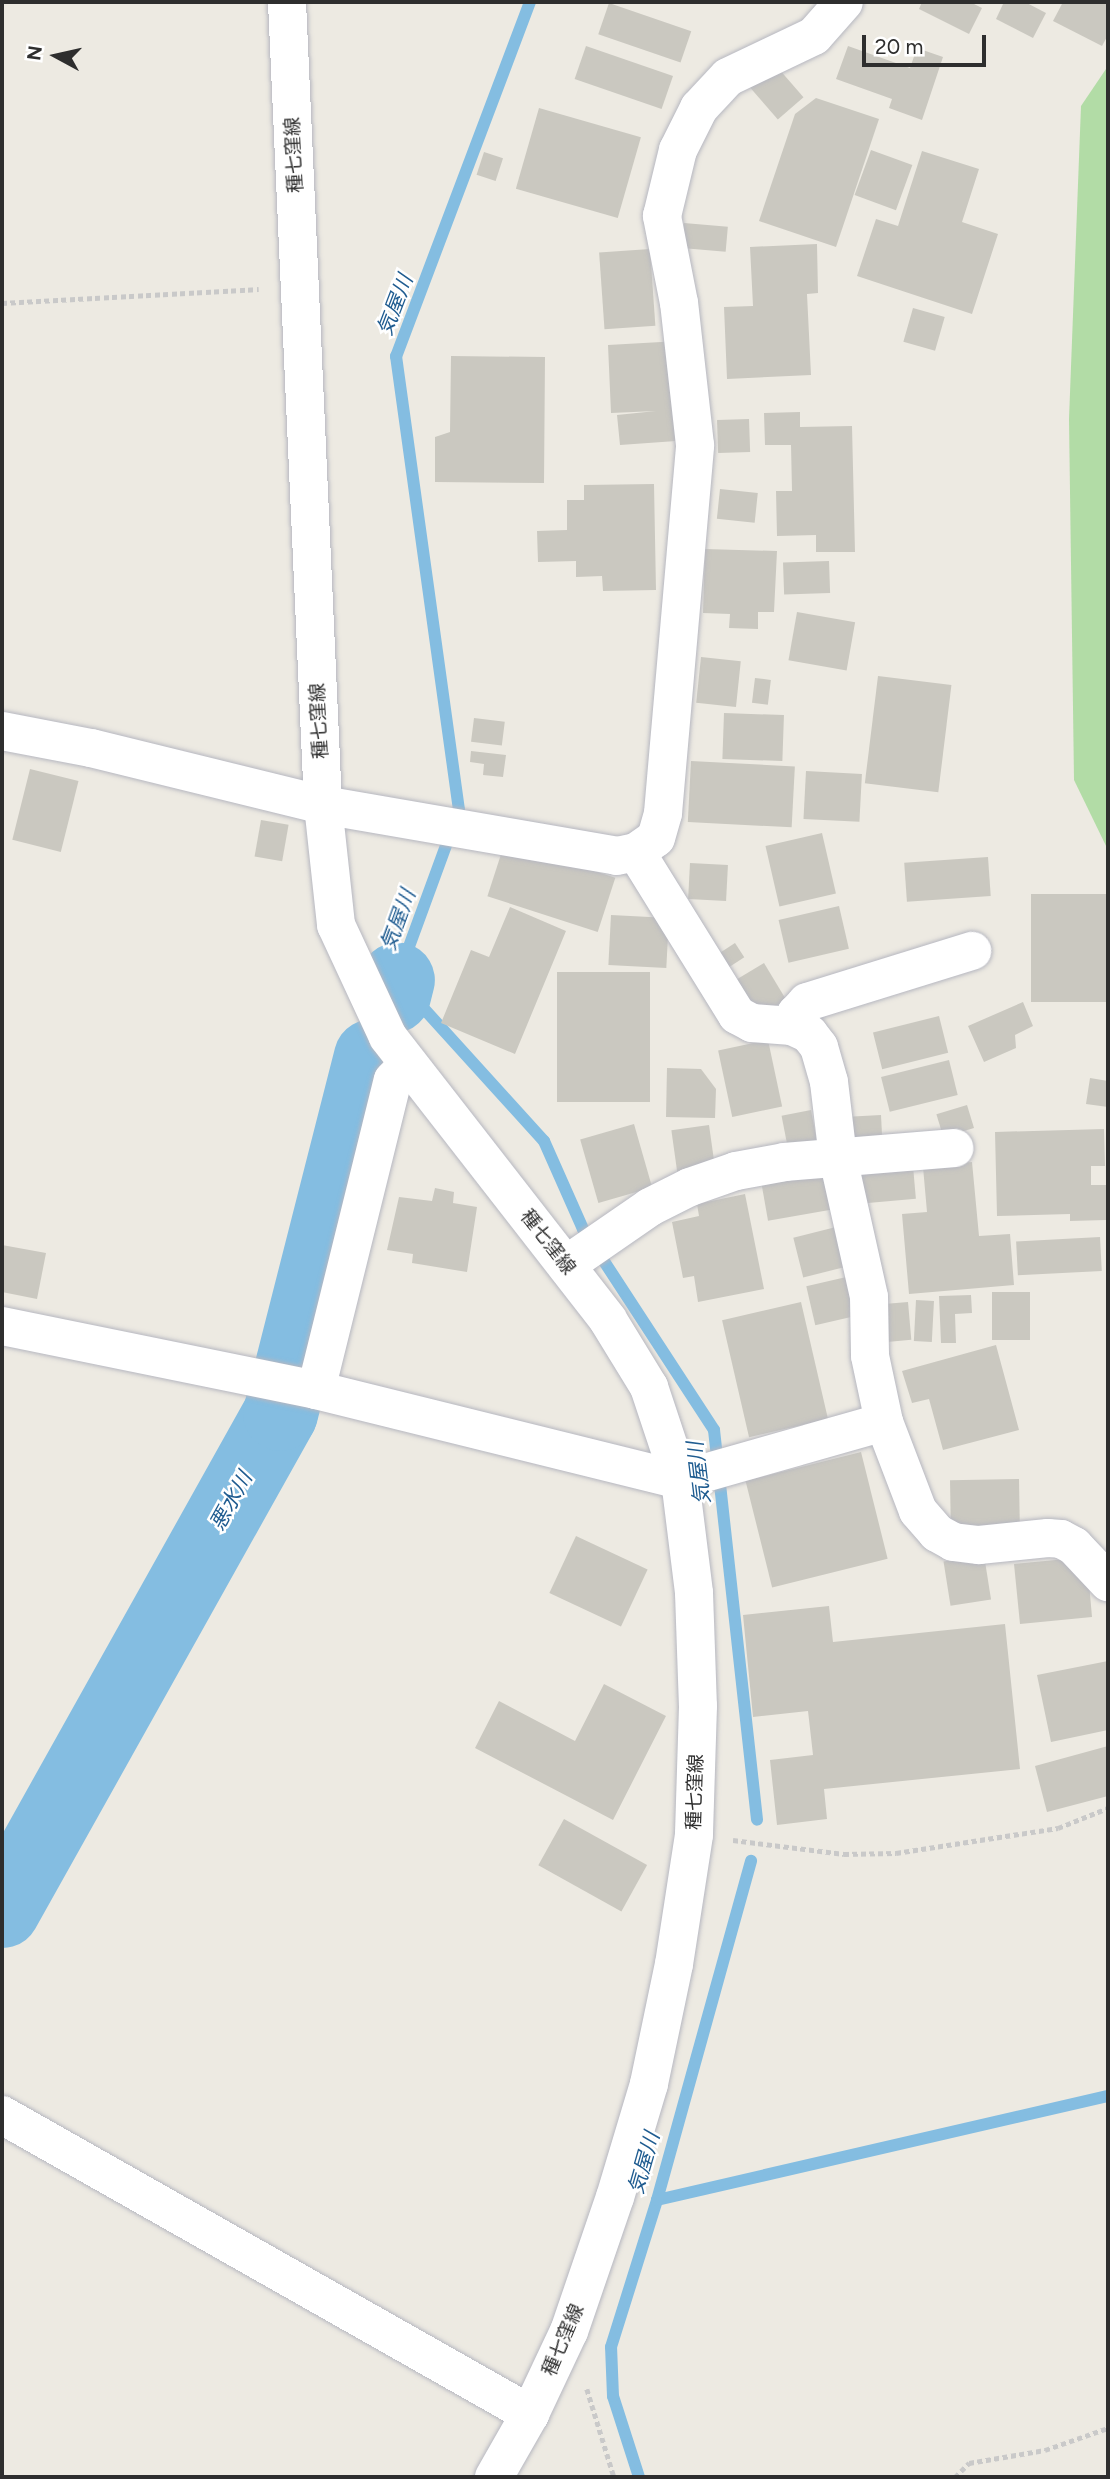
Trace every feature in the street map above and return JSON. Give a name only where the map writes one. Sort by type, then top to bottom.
[{"type":"street","name":"種七窪線","points":[[287,2],[323,806],[336,925],[387,1037],[408,1064],[584,1251],[608,1320],[649,1387],[711,1472],[694,1593],[698,1706],[694,1835],[674,1964],[649,2084],[615,2197],[569,2331],[530,2414],[494,2477]]},
{"type":"street","points":[[2,731],[91,748],[323,806],[617,856],[636,852],[656,838],[663,813],[695,445],[679,303],[662,216],[665,202],[678,150],[699,108],[728,77],[814,36],[844,2]]},
{"type":"street","points":[[636,852],[737,1015],[752,1023],[792,1026],[809,1034],[819,1046],[829,1082],[838,1158],[869,1297],[870,1356],[884,1422],[918,1511],[937,1533],[953,1542],[979,1545],[1061,1539],[1074,1546],[1108,1582]]},
{"type":"street","points":[[792,1026],[796,1014],[807,1002],[972,951]]},
{"type":"street","points":[[296,1386],[393,1080],[408,1064]]},
{"type":"street","points":[[584,1251],[650,1207],[690,1187],[724,1175],[785,1163],[954,1148]]},
{"type":"street","points":[[2,1326],[711,1472],[884,1422]]},
{"type":"street","points":[[2,2115],[530,2414]]},
{"type":"path","points":[[2,303],[300,286]]},
{"type":"path","points":[[694,1835],[844,1854],[896,1853],[1058,1828],[1108,1808]]},
{"type":"path","points":[[569,2331],[614,2477]]},
{"type":"path","points":[[955,2477],[969,2463],[1045,2450],[1108,2428]]},
{"type":"green space","points":[[1108,66],[1108,850],[1074,780],[1069,419],[1081,106]]},
{"type":"building","points":[[922,2],[970,2],[982,8],[969,34],[919,9]]},
{"type":"building","points":[[1004,2],[1025,2],[1046,13],[1033,38],[996,19]]},
{"type":"building","points":[[1063,2],[1108,2],[1108,35],[1102,46],[1053,21]]},
{"type":"building","points":[[609,3],[691,31],[681,63],[598,34]]},
{"type":"building","points":[[586,46],[673,76],[662,109],[575,79]]},
{"type":"building","points":[[848,46],[910,68],[917,48],[943,57],[922,120],[889,108],[892,99],[836,79]]},
{"type":"building","points":[[772,61],[803,97],[778,120],[746,83]]},
{"type":"building","points":[[816,98],[879,119],[836,247],[759,221],[795,114]]},
{"type":"building","points":[[539,108],[641,137],[618,218],[516,189]]},
{"type":"building","points":[[871,150],[912,165],[896,210],[855,195]]},
{"type":"building","points":[[922,151],[979,169],[962,222],[998,234],[972,314],[857,276],[876,219],[898,226]]},
{"type":"building","points":[[484,152],[503,158],[496,181],[477,175]]},
{"type":"building","points":[[684,223],[728,227],[726,252],[682,248]]},
{"type":"building","points":[[817,244],[818,293],[807,294],[811,375],[727,379],[724,307],[753,306],[750,247]]},
{"type":"building","points":[[650,249],[655,326],[604,329],[599,253]]},
{"type":"building","points":[[913,308],[945,317],[935,351],[903,342]]},
{"type":"building","points":[[679,341],[676,441],[620,445],[617,415],[656,411],[611,413],[608,345]]},
{"type":"building","points":[[451,356],[545,357],[544,483],[435,482],[435,437],[450,432]]},
{"type":"building","points":[[800,412],[800,427],[852,426],[855,552],[816,552],[816,535],[777,536],[776,491],[792,491],[791,445],[765,445],[764,413]]},
{"type":"building","points":[[749,419],[750,452],[718,453],[717,420]]},
{"type":"building","points":[[654,484],[656,590],[603,591],[602,576],[576,577],[576,561],[538,562],[537,531],[567,530],[567,500],[584,500],[584,485]]},
{"type":"building","points":[[720,489],[758,493],[755,523],[717,519]]},
{"type":"building","points":[[705,549],[777,551],[774,612],[758,612],[758,629],[729,628],[730,614],[703,613]]},
{"type":"building","points":[[829,561],[830,593],[784,595],[783,563]]},
{"type":"building","points":[[797,612],[855,622],[847,671],[788,660]]},
{"type":"building","points":[[701,657],[741,661],[736,707],[696,703]]},
{"type":"building","points":[[878,676],[951,685],[938,792],[865,783]]},
{"type":"building","points":[[755,678],[771,680],[768,705],[752,703]]},
{"type":"building","points":[[724,713],[784,715],[782,761],[722,759]]},
{"type":"building","points":[[474,718],[505,722],[502,746],[471,742]]},
{"type":"building","points":[[471,751],[506,755],[503,777],[483,775],[484,764],[470,762]]},
{"type":"building","points":[[691,761],[795,766],[792,827],[688,822]]},
{"type":"building","points":[[30,769],[79,781],[61,852],[12,840]]},
{"type":"building","points":[[806,771],[862,774],[859,822],[803,819]]},
{"type":"building","points":[[261,820],[289,825],[282,861],[255,856]]},
{"type":"building","points":[[822,833],[836,893],[779,906],[765,846]]},
{"type":"building","points":[[505,842],[615,878],[598,932],[487,896]]},
{"type":"building","points":[[988,857],[991,896],[907,902],[904,863]]},
{"type":"building","points":[[690,863],[728,865],[726,901],[688,899]]},
{"type":"building","points":[[1031,894],[1108,894],[1108,1002],[1031,1002]]},
{"type":"building","points":[[839,906],[849,949],[788,963],[779,920]]},
{"type":"building","points":[[510,907],[566,931],[515,1054],[441,1023],[471,950],[489,957]]},
{"type":"building","points":[[611,915],[669,918],[666,968],[608,965]]},
{"type":"building","points":[[735,943],[744,957],[717,975],[708,960]]},
{"type":"building","points":[[764,963],[786,1000],[758,1017],[736,980]]},
{"type":"building","points":[[557,972],[650,972],[650,1102],[557,1102]]},
{"type":"building","points":[[1023,1002],[1033,1026],[1015,1035],[1016,1048],[984,1062],[968,1026]]},
{"type":"building","points":[[939,1016],[948,1053],[882,1069],[873,1032]]},
{"type":"building","points":[[768,1040],[782,1107],[732,1117],[718,1051]]},
{"type":"building","points":[[949,1060],[958,1095],[890,1112],[881,1077]]},
{"type":"building","points":[[667,1068],[701,1069],[716,1089],[715,1118],[666,1117]]},
{"type":"building","points":[[1090,1078],[1108,1081],[1108,1107],[1086,1104]]},
{"type":"building","points":[[967,1105],[974,1128],[943,1137],[936,1114]]},
{"type":"building","points":[[811,1110],[817,1142],[788,1148],[782,1116]]},
{"type":"building","points":[[881,1115],[883,1149],[841,1151],[839,1117]]},
{"type":"building","points":[[634,1124],[652,1187],[598,1203],[580,1139]]},
{"type":"building","points":[[709,1125],[715,1167],[677,1172],[671,1130]]},
{"type":"building","points":[[1104,1129],[1105,1166],[1091,1166],[1091,1185],[1106,1185],[1106,1220],[1070,1221],[1070,1214],[997,1216],[995,1132]]},
{"type":"building","points":[[972,1162],[979,1236],[1010,1234],[1014,1285],[909,1294],[902,1214],[927,1212],[923,1167]]},
{"type":"building","points":[[913,1166],[916,1199],[851,1205],[848,1172]]},
{"type":"building","points":[[831,1169],[838,1208],[768,1221],[761,1181]]},
{"type":"building","points":[[435,1188],[454,1192],[453,1203],[477,1207],[467,1272],[412,1263],[413,1254],[387,1250],[399,1197],[432,1201]]},
{"type":"building","points":[[745,1194],[764,1289],[698,1302],[694,1276],[683,1278],[672,1222],[699,1216],[697,1204]]},
{"type":"building","points":[[836,1227],[846,1267],[803,1277],[793,1238]]},
{"type":"building","points":[[1100,1237],[1102,1271],[1018,1275],[1016,1241]]},
{"type":"building","points":[[2,1245],[46,1253],[37,1299],[2,1292]]},
{"type":"building","points":[[855,1275],[864,1314],[815,1325],[806,1286]]},
{"type":"building","points":[[992,1292],[1030,1292],[1030,1340],[992,1340]]},
{"type":"building","points":[[971,1295],[972,1313],[955,1314],[956,1343],[941,1343],[939,1296]]},
{"type":"building","points":[[916,1300],[934,1301],[932,1342],[914,1341]]},
{"type":"building","points":[[801,1302],[828,1419],[749,1437],[722,1320]]},
{"type":"building","points":[[908,1302],[911,1340],[884,1342],[881,1304]]},
{"type":"building","points":[[996,1345],[1019,1430],[943,1450],[929,1399],[912,1403],[902,1371]]},
{"type":"building","points":[[861,1452],[888,1559],[772,1588],[746,1481]]},
{"type":"building","points":[[1019,1479],[1020,1531],[951,1532],[950,1480]]},
{"type":"building","points":[[576,1536],[648,1569],[621,1626],[549,1593]]},
{"type":"building","points":[[984,1555],[991,1599],[951,1606],[944,1561]]},
{"type":"building","points":[[1066,1559],[1089,1583],[1092,1617],[1020,1624],[1014,1564]]},
{"type":"building","points":[[829,1606],[833,1642],[1005,1624],[1020,1769],[824,1789],[827,1819],[777,1825],[770,1760],[813,1755],[808,1711],[753,1717],[743,1615]]},
{"type":"building","points":[[1108,1661],[1108,1730],[1051,1742],[1037,1675]]},
{"type":"building","points":[[604,1684],[666,1716],[613,1820],[475,1748],[499,1701],[575,1741]]},
{"type":"building","points":[[1108,1746],[1108,1796],[1047,1812],[1035,1766]]},
{"type":"building","points":[[564,1819],[647,1865],[621,1911],[538,1865]]},
{"type":"waterway","name":"気屋川","points":[[530,2],[396,356],[459,810],[397,979],[544,1141],[583,1229],[714,1430],[757,1820]]},
{"type":"waterway","name":"悪水川","points":[[393,995],[397,979]]},
{"type":"waterway","name":"悪水川","points":[[2,1910],[280,1413],[371,1056]]},
{"type":"waterway","name":"気屋川","points":[[639,2477],[613,2396],[611,2347],[657,2200],[751,1861]]},
{"type":"waterway","points":[[657,2200],[1108,2096]]}]
